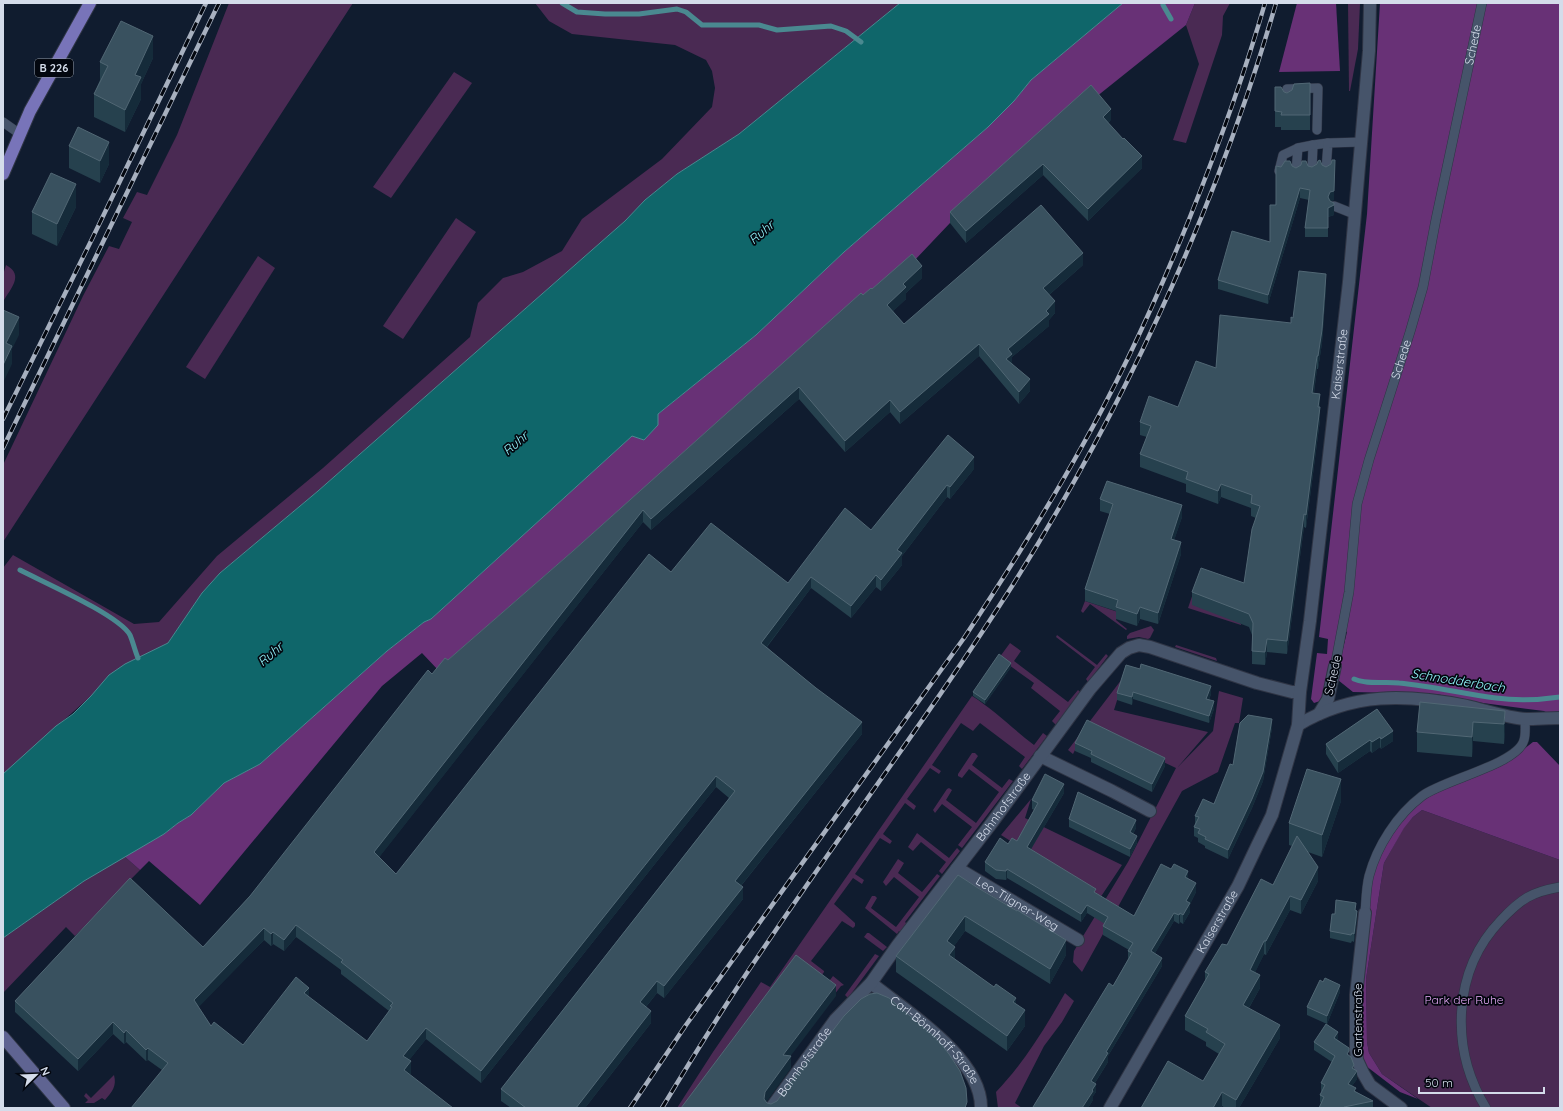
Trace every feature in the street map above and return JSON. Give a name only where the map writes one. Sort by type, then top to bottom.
[{"type":"main road","name":"B 226","points":[[3,174],[30,111],[90,3]]},
{"type":"main road","points":[[3,1037],[63,1107]]},
{"type":"street","name":"Kaiserstraße","points":[[1110,1108],[1238,886],[1258,846],[1272,815],[1298,725],[1300,692],[1310,621],[1349,282],[1369,51],[1370,3]]},
{"type":"street","name":"Bahnhofstraße","points":[[771,1108],[835,1020],[871,983],[896,946],[957,868],[1090,689],[1121,653],[1129,648],[1139,645],[1150,647],[1257,683],[1292,692],[1300,692]]},
{"type":"street","name":"Schede","points":[[1319,714],[1328,699],[1335,666]]},
{"type":"street","points":[[1298,725],[1319,714],[1359,701],[1389,697],[1436,700],[1525,719],[1560,718]]},
{"type":"street","points":[[1040,756],[1150,811]]},
{"type":"street","name":"Leo-Tilgner-Weg","points":[[957,868],[1078,940]]},
{"type":"street","name":"Gartenstraße","points":[[1364,913],[1356,995],[1357,1060],[1370,1085],[1402,1108]]},
{"type":"street","name":"Carl-Bönnhoff-Straße","points":[[871,983],[926,1026],[962,1059],[976,1084],[981,1108]]},
{"type":"lane","name":"Schede","points":[[1335,666],[1349,592],[1358,497],[1368,460],[1424,287],[1436,219],[1482,3]]},
{"type":"lane","points":[[1287,102],[1287,89],[1318,88],[1317,130]]},
{"type":"lane","points":[[3,122],[20,134]]},
{"type":"lane","points":[[1279,171],[1283,155],[1298,148],[1328,143],[1362,142]]},
{"type":"lane","points":[[1326,170],[1328,143]]},
{"type":"lane","points":[[1312,170],[1313,145]]},
{"type":"lane","points":[[1296,171],[1298,148]]},
{"type":"lane","points":[[1334,206],[1354,214]]},
{"type":"lane","points":[[1364,913],[1369,876],[1380,849],[1402,815],[1422,796],[1509,757],[1524,741],[1525,719]]},
{"type":"lane","points":[[1486,1108],[1472,1082],[1463,1042],[1462,1006],[1464,988],[1469,971],[1491,930],[1518,903],[1530,894],[1560,887]]},
{"type":"green space","points":[[229,3],[353,3],[3,542],[3,465],[83,296],[109,246],[119,249],[132,222],[123,218],[137,192],[147,195],[177,135]]},
{"type":"green space","points":[[535,3],[900,3],[739,134],[677,174],[645,200],[625,221],[318,491],[220,573],[202,593],[168,643],[151,652],[91,696],[3,774],[3,568],[13,555],[134,624],[159,622],[217,556],[323,468],[470,337],[478,303],[503,278],[523,272],[562,251],[582,219],[662,159],[712,107],[715,88],[712,71],[706,60],[675,45],[572,34],[549,21]]},
{"type":"green space","points":[[1195,3],[1230,3],[1223,16],[1222,35],[1186,143],[1173,140],[1199,64],[1186,25]]},
{"type":"green space","points":[[1348,3],[1360,3],[1358,49],[1350,91],[1349,91]]},
{"type":"green space","points":[[454,72],[472,83],[391,198],[373,187]]},
{"type":"green space","points":[[456,218],[476,232],[403,339],[383,326]]},
{"type":"green space","points":[[258,256],[275,268],[205,379],[186,367]]},
{"type":"green space","points":[[6,265],[15,273],[15,278],[12,287],[3,302],[3,275]]},
{"type":"green space","points":[[1198,579],[1241,624],[1241,625],[1188,608]]},
{"type":"green space","points":[[1085,601],[1118,612],[1116,620],[1127,629],[1126,630],[1090,604],[1083,613],[1081,611]]},
{"type":"green space","points":[[1151,626],[1154,630],[1150,638],[1139,637],[1127,639],[1127,636],[1130,633]]},
{"type":"green space","points":[[1057,635],[1097,665],[1106,654],[1108,656],[1088,682],[1086,679],[1095,667],[1056,637]]},
{"type":"green space","points":[[1010,643],[1021,651],[1014,661],[1068,702],[1078,690],[1080,692],[1056,725],[1052,721],[1060,711],[1031,688],[1034,683],[999,658]]},
{"type":"green space","points":[[1176,645],[1216,658],[1217,661],[1175,647]]},
{"type":"green space","points":[[1125,675],[1114,710],[1208,732],[1177,768],[1213,731],[1219,691],[1243,698],[1239,723],[1235,723],[1218,772],[1182,791],[1082,972],[1073,962],[1074,951],[1128,862],[1176,768],[1087,726],[1073,754],[1068,750]]},
{"type":"green space","points":[[972,696],[988,707],[1034,745],[1043,733],[1047,736],[1022,769],[1019,766],[1025,757],[980,723],[973,731],[961,723],[932,765],[941,771],[939,774],[930,768],[907,799],[916,806],[914,810],[905,803],[883,834],[892,841],[890,844],[880,838],[855,874],[864,880],[862,884],[853,878],[834,904],[855,923],[855,926],[853,928],[842,921],[811,961],[824,971],[817,982],[690,1108],[677,1108],[761,982],[770,987]]},
{"type":"green space","points":[[972,753],[975,753],[978,756],[972,765],[1002,788],[1009,779],[1013,781],[962,848],[958,845],[972,827],[942,804],[935,813],[933,810],[949,788],[952,790],[946,800],[976,823],[999,792],[969,769],[962,778],[958,776]]},
{"type":"green space","points":[[1031,799],[1025,818],[1122,865],[1100,898],[1001,835]]},
{"type":"green space","name":"Park der Ruhe","points":[[1422,810],[1560,860],[1560,1108],[1432,1108],[1382,1074],[1369,1053],[1367,1042],[1366,979],[1384,863],[1404,827]]},
{"type":"green space","points":[[917,833],[949,858],[957,848],[960,851],[942,874],[939,871],[946,862],[921,842],[913,851],[908,847]]},
{"type":"green space","points":[[124,856],[140,870],[75,936],[66,927],[3,993],[3,938],[84,881]]},
{"type":"green space","points":[[898,859],[904,863],[898,873],[922,892],[937,874],[940,876],[905,922],[907,924],[901,932],[899,931],[897,934],[865,908],[872,896],[875,896],[877,898],[871,908],[896,927],[919,897],[894,877],[886,886],[883,882]]},
{"type":"green space","points":[[867,933],[887,947],[883,951],[864,937]]},
{"type":"green space","points":[[875,954],[879,956],[848,998],[845,995]]},
{"type":"green space","points":[[833,976],[844,985],[841,986],[834,995],[824,988]]},
{"type":"green space","points":[[1065,993],[1074,1001],[1062,1022],[1044,1046],[1015,1103],[1022,1108],[998,1108],[996,1092],[1025,1057]]},
{"type":"green space","points":[[114,1075],[115,1082],[113,1089],[105,1100],[102,1098],[94,1103],[85,1103],[88,1100],[84,1096],[86,1093],[91,1098]]},
{"type":"shaded area","points":[[1123,3],[1195,3],[1186,25],[1096,97],[950,223],[913,262],[439,671],[422,653],[382,686],[200,905],[149,861],[140,870],[124,856],[164,834],[191,815],[224,783],[260,764],[387,651],[424,622],[431,619],[633,435],[644,440],[658,425],[658,414],[756,335],[844,252],[988,127],[1014,101],[1031,80]]},
{"type":"shaded area","points":[[1297,3],[1336,3],[1340,71],[1279,72]]},
{"type":"shaded area","points":[[1380,3],[1560,3],[1560,721],[1544,711],[1483,703],[1436,694],[1353,692],[1338,680],[1337,673],[1347,632],[1340,629],[1325,690],[1320,701],[1314,703],[1311,699],[1317,653],[1327,654],[1328,639],[1319,637],[1367,214]]},
{"type":"shaded area","points":[[1533,742],[1537,742],[1560,766],[1560,860],[1422,810],[1413,817],[1404,828],[1384,863],[1366,979],[1367,1042],[1369,1053],[1382,1074],[1418,1099],[1400,1092],[1366,1066],[1362,1056],[1360,993],[1373,873],[1387,841],[1409,812],[1422,799],[1511,759]]},
{"type":"water","name":"Ruhr","points":[[900,3],[1123,3],[1031,80],[1014,101],[988,127],[844,252],[756,335],[658,414],[658,425],[644,440],[632,436],[431,619],[424,622],[387,651],[260,764],[224,783],[191,815],[164,834],[84,881],[3,938],[3,774],[56,726],[73,714],[109,675],[125,664],[168,643],[202,593],[220,573],[318,491],[625,221],[645,200],[677,174],[739,134]]},
{"type":"building","points":[[121,21],[153,36],[135,75],[141,77],[125,110],[94,94],[108,66],[100,62]]},
{"type":"building","points":[[1310,83],[1310,115],[1281,115],[1282,112],[1275,111],[1275,87],[1281,87],[1284,92],[1287,93],[1292,90],[1294,84]]},
{"type":"building","points":[[1091,85],[1111,109],[1103,117],[1123,139],[1124,138],[1142,156],[1088,209],[1043,164],[966,231],[950,212]]},
{"type":"building","points":[[78,127],[109,142],[100,161],[69,146]]},
{"type":"building","points":[[1320,160],[1322,165],[1326,167],[1331,164],[1332,160],[1335,160],[1334,191],[1330,192],[1328,197],[1334,205],[1328,208],[1328,228],[1305,228],[1310,190],[1300,188],[1268,295],[1218,280],[1232,231],[1270,242],[1270,205],[1276,205],[1276,166],[1281,167],[1285,161],[1290,161],[1292,166],[1296,168],[1301,165],[1302,161],[1306,161],[1308,166],[1312,167]]},
{"type":"building","points":[[51,173],[76,184],[57,224],[32,212]]},
{"type":"building","points":[[1041,205],[1083,253],[1043,288],[1055,301],[1046,311],[1049,314],[1008,349],[1012,354],[1006,359],[1030,379],[1019,392],[979,344],[900,412],[890,400],[845,441],[799,387],[651,519],[643,510],[374,852],[396,874],[649,554],[671,572],[711,523],[788,583],[845,508],[871,530],[948,435],[974,457],[950,487],[947,485],[897,550],[902,553],[881,580],[876,575],[851,606],[811,577],[761,643],[816,688],[862,722],[735,881],[743,887],[664,986],[657,981],[640,1002],[651,1011],[576,1108],[526,1108],[501,1089],[735,791],[716,776],[481,1071],[426,1028],[403,1056],[411,1061],[404,1070],[453,1108],[131,1108],[168,1063],[148,1048],[146,1050],[126,1030],[124,1033],[113,1022],[78,1059],[15,1001],[130,878],[203,947],[250,896],[428,670],[432,674],[445,658],[448,660],[573,551],[861,293],[863,295],[871,288],[872,289],[912,254],[922,266],[903,284],[906,287],[887,305],[904,324]],"holes":[[[296,925],[343,960],[341,962],[393,1003],[390,1006],[392,1007],[367,1041],[304,993],[309,988],[296,977],[243,1045],[214,1022],[211,1026],[194,1000],[264,928],[271,934],[273,932],[284,940]]]},
{"type":"building","points":[[1299,271],[1326,274],[1322,330],[1312,393],[1320,394],[1318,407],[1320,407],[1306,515],[1304,514],[1287,641],[1267,639],[1265,652],[1252,651],[1253,623],[1249,614],[1192,592],[1201,568],[1244,583],[1252,529],[1260,506],[1251,503],[1252,495],[1221,484],[1218,491],[1186,479],[1188,472],[1140,454],[1151,426],[1140,422],[1149,396],[1178,407],[1196,361],[1216,368],[1220,315],[1291,323],[1291,317],[1293,318]]},
{"type":"building","points":[[3,310],[19,317],[6,343],[12,346],[3,365]]},
{"type":"building","points":[[1107,481],[1182,505],[1171,539],[1181,542],[1158,613],[1140,607],[1137,614],[1116,607],[1118,600],[1085,589],[1113,504],[1100,499]]},
{"type":"building","points":[[999,654],[1011,663],[985,700],[973,692]]},
{"type":"building","points":[[1141,664],[1211,686],[1206,699],[1214,701],[1209,716],[1133,692],[1132,697],[1117,693],[1126,665],[1140,669]]},
{"type":"building","points":[[1420,702],[1505,711],[1504,724],[1473,722],[1472,737],[1417,732]]},
{"type":"building","points":[[1377,709],[1393,731],[1381,739],[1380,737],[1372,742],[1370,740],[1338,762],[1326,744]]},
{"type":"building","points":[[1248,715],[1272,719],[1263,772],[1228,850],[1205,839],[1206,837],[1198,833],[1200,829],[1194,827],[1199,817],[1195,816],[1203,799],[1214,804],[1230,764],[1233,765],[1240,723]]},
{"type":"building","points":[[1087,720],[1165,758],[1152,784],[1091,754],[1092,751],[1075,743]]},
{"type":"building","points":[[1307,769],[1341,779],[1322,835],[1289,823]]},
{"type":"building","points":[[1045,774],[1064,784],[1027,847],[1096,889],[1094,892],[1134,916],[1161,864],[1171,869],[1174,864],[1188,871],[1185,877],[1196,883],[1186,901],[1190,903],[1183,915],[1180,913],[1179,915],[1174,913],[1151,951],[1162,958],[1106,1052],[1108,1053],[1091,1081],[1096,1084],[1092,1090],[1093,1091],[1082,1108],[1033,1107],[1109,983],[1113,986],[1132,953],[1128,951],[1133,943],[1103,926],[1108,917],[1087,905],[1081,914],[1007,869],[1006,871],[996,870],[985,862],[1000,838],[1008,844],[1012,838],[1017,841],[1038,803],[1032,800]]},
{"type":"building","points":[[1078,792],[1136,820],[1130,832],[1137,836],[1130,849],[1069,819]]},
{"type":"building","points":[[1297,836],[1318,867],[1301,900],[1290,896],[1266,941],[1264,941],[1250,970],[1260,975],[1243,1005],[1280,1025],[1236,1100],[1222,1092],[1213,1108],[1141,1108],[1168,1061],[1203,1081],[1225,1044],[1206,1032],[1208,1029],[1185,1016],[1209,974],[1205,972],[1222,944],[1227,945],[1261,879],[1273,885]]},
{"type":"building","points":[[958,875],[1066,940],[1050,969],[965,916],[947,941],[955,947],[949,955],[994,987],[996,984],[1016,998],[1013,1002],[1025,1010],[1007,1036],[896,956]]},
{"type":"building","points":[[1336,900],[1356,903],[1355,910],[1357,911],[1354,934],[1352,933],[1351,935],[1330,931],[1332,914],[1335,914]]},
{"type":"building","points":[[796,955],[836,985],[783,1055],[791,1056],[765,1092],[764,1099],[767,1103],[771,1104],[777,1101],[808,1059],[811,1059],[844,1016],[861,999],[870,994],[877,993],[889,998],[936,1038],[949,1054],[960,1071],[966,1088],[967,1102],[965,1108],[681,1108]]},
{"type":"building","points":[[1325,978],[1340,985],[1327,1016],[1307,1007],[1320,980],[1323,982]]},
{"type":"building","points":[[1326,1024],[1338,1032],[1334,1038],[1349,1048],[1347,1054],[1351,1057],[1354,1065],[1352,1068],[1357,1071],[1348,1084],[1356,1088],[1354,1091],[1373,1101],[1344,1107],[1345,1108],[1319,1108],[1324,1097],[1320,1095],[1325,1085],[1321,1083],[1335,1056],[1314,1042]]},
{"type":"waterway","points":[[562,3],[577,12],[605,14],[639,14],[677,9],[686,12],[702,25],[759,25],[777,30],[831,26],[846,31],[861,42]]},
{"type":"waterway","name":"Schnodderbach","points":[[1163,5],[1171,19]]},
{"type":"waterway","points":[[20,570],[80,600],[111,618],[123,627],[130,635],[138,658]]},
{"type":"waterway","name":"Schnodderbach","points":[[1354,679],[1365,682],[1394,682],[1411,684],[1512,700],[1560,697]]},
{"type":"railway","points":[[3,419],[206,3]]},
{"type":"railway","points":[[3,448],[219,3]]},
{"type":"railway","points":[[630,1108],[686,1025],[964,638],[995,591],[1067,472],[1126,363],[1178,247],[1230,111],[1265,3]]},
{"type":"railway","points":[[662,1108],[710,1029],[748,971],[984,630],[1072,486],[1150,335],[1196,231],[1241,113],[1276,3]]}]
